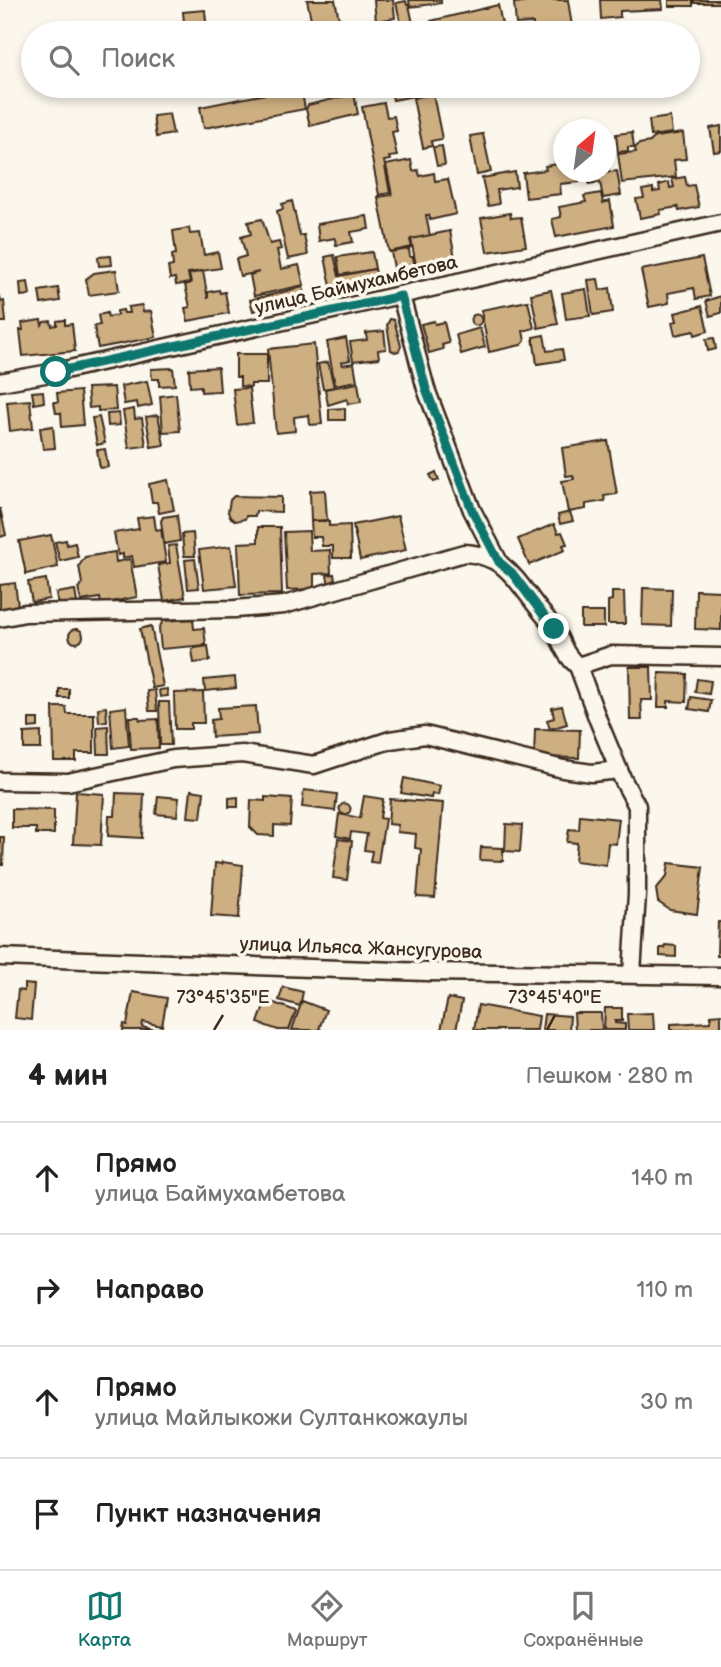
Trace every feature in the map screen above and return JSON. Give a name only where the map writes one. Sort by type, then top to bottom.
[{"type":"street","name":"улица Баймухамбетова","points":[[0,382],[401,296],[721,223]]},
{"type":"street","points":[[401,296],[426,389],[472,510],[499,562]]},
{"type":"street","points":[[0,618],[25,614],[235,609],[284,605],[464,553],[479,554],[499,562],[512,573],[554,629],[567,658],[578,666],[619,770],[637,806],[637,894],[632,973]]},
{"type":"street","points":[[578,666],[611,655],[721,657]]},
{"type":"street","points":[[0,781],[68,782],[173,759],[242,754],[314,765],[390,740],[425,735],[563,769],[592,773],[619,770]]},
{"type":"street","name":"улица Ильяса Жансугурова","points":[[0,957],[427,972],[721,976]]},
{"type":"building","points":[[307,0],[335,0],[339,21],[311,21]]},
{"type":"building","points":[[374,0],[393,0],[395,18],[376,21]]},
{"type":"building","points":[[409,0],[441,0],[441,3],[410,7]]},
{"type":"building","points":[[568,0],[571,21],[516,21],[514,3]]},
{"type":"building","points":[[600,0],[662,0],[663,9],[620,11],[620,17],[601,19]]},
{"type":"building","points":[[669,0],[693,0],[693,6],[669,6]]},
{"type":"building","points":[[694,0],[721,0],[721,3],[694,3]]},
{"type":"building","points":[[406,1],[412,21],[400,21],[396,3]]},
{"type":"building","points":[[498,5],[501,21],[431,21]]},
{"type":"building","points":[[205,10],[206,21],[184,21],[183,12]]},
{"type":"building","points":[[245,98],[303,98],[305,109],[204,128],[200,107]]},
{"type":"building","points":[[337,98],[355,98],[358,114],[310,126],[306,109],[308,105]]},
{"type":"building","points":[[413,98],[434,98],[442,139],[431,141],[432,146],[423,148]]},
{"type":"building","points":[[384,103],[387,117],[394,116],[397,131],[392,132],[397,156],[384,161],[390,193],[379,195],[362,107]]},
{"type":"building","points":[[169,114],[173,134],[156,137],[153,116]]},
{"type":"building","points":[[670,117],[672,133],[651,136],[649,120]]},
{"type":"building","points":[[721,126],[721,151],[714,152],[710,128]]},
{"type":"building","points":[[632,132],[634,147],[618,152],[616,134]]},
{"type":"building","points":[[683,133],[686,159],[674,160],[676,177],[622,183],[618,154],[636,152],[635,148],[639,144],[650,142],[655,137]]},
{"type":"building","points":[[483,134],[491,172],[477,175],[470,136]]},
{"type":"building","points":[[442,146],[445,165],[437,166],[433,147]]},
{"type":"building","points":[[411,160],[413,171],[418,170],[420,176],[434,173],[435,181],[448,179],[456,214],[430,220],[429,215],[426,215],[430,236],[410,240],[412,247],[389,252],[378,197],[392,195],[386,165]]},
{"type":"building","points":[[553,165],[553,182],[579,182],[560,184],[561,194],[526,198],[523,173],[546,170],[545,166]]},
{"type":"building","points":[[617,171],[621,195],[603,198],[600,182],[616,182]]},
{"type":"building","points":[[515,172],[517,187],[497,190],[499,204],[488,206],[482,178]]},
{"type":"building","points":[[685,177],[687,186],[694,185],[699,207],[679,211],[678,207],[660,210],[661,214],[640,218],[636,199],[644,198],[642,190],[653,188],[653,192],[660,191],[659,185],[669,182],[670,188],[674,187],[672,179]]},
{"type":"building","points":[[601,193],[603,203],[610,201],[614,226],[556,237],[552,219],[561,217],[559,207],[586,202],[584,196]]},
{"type":"building","points":[[292,201],[300,236],[304,235],[308,255],[288,259],[277,211],[283,209],[282,204]]},
{"type":"building","points":[[510,213],[511,218],[521,217],[526,246],[487,252],[481,218]]},
{"type":"building","points":[[367,216],[369,229],[351,232],[353,242],[336,245],[335,238],[319,241],[317,224]]},
{"type":"building","points":[[262,219],[270,244],[279,242],[281,249],[277,250],[281,269],[299,265],[304,285],[254,296],[250,275],[259,272],[240,276],[236,259],[246,256],[241,237],[251,234],[248,222]]},
{"type":"building","points":[[189,228],[190,234],[200,233],[204,255],[218,252],[221,268],[188,273],[190,283],[176,285],[175,278],[170,279],[168,267],[173,266],[172,255],[176,254],[173,231]]},
{"type":"building","points":[[450,231],[455,258],[435,262],[436,268],[417,271],[411,239]]},
{"type":"building","points":[[409,249],[417,276],[396,279],[391,252]]},
{"type":"building","points":[[372,252],[375,269],[340,275],[337,257]]},
{"type":"building","points":[[334,255],[339,276],[375,269],[378,281],[332,291],[325,257]]},
{"type":"building","points":[[111,256],[112,265],[99,266],[98,257]]},
{"type":"building","points":[[702,258],[710,296],[696,299],[694,288],[668,293],[669,303],[649,307],[641,270]]},
{"type":"building","points":[[116,270],[119,291],[89,295],[86,279],[94,273]]},
{"type":"building","points":[[203,271],[208,299],[208,292],[225,292],[229,313],[188,321],[185,308],[190,307],[185,285],[191,283],[189,274]]},
{"type":"building","points":[[598,279],[600,290],[610,288],[613,312],[593,315],[588,280]]},
{"type":"building","points":[[28,282],[30,295],[21,296],[20,283]]},
{"type":"building","points":[[303,287],[306,298],[253,311],[250,300]]},
{"type":"building","points":[[58,288],[60,301],[41,304],[39,291]]},
{"type":"building","points":[[586,289],[590,316],[566,319],[562,293]]},
{"type":"building","points":[[551,290],[558,324],[538,328],[531,294]]},
{"type":"building","points":[[0,296],[1,302],[4,301],[6,322],[0,322]]},
{"type":"building","points":[[721,296],[721,313],[710,316],[706,301]]},
{"type":"building","points":[[528,301],[534,328],[523,331],[525,341],[521,345],[489,352],[481,310]]},
{"type":"building","points":[[142,305],[143,312],[151,311],[156,337],[98,348],[94,326],[100,325],[98,315],[107,313],[108,317],[123,310],[124,313],[129,313],[128,307]]},
{"type":"building","points":[[702,306],[708,331],[695,335],[694,331],[675,335],[672,322],[677,321],[675,313]]},
{"type":"building","points":[[476,314],[482,320],[476,326],[470,320]]},
{"type":"building","points":[[390,319],[394,320],[401,346],[399,351],[395,352],[391,350],[387,325]]},
{"type":"building","points":[[41,320],[42,325],[51,321],[52,326],[57,325],[57,321],[65,320],[65,325],[72,324],[75,351],[23,356],[20,330],[23,330],[22,323]]},
{"type":"building","points":[[434,321],[435,324],[444,322],[449,343],[442,345],[443,349],[429,353],[421,324]]},
{"type":"building","points":[[480,328],[485,347],[461,354],[456,335]]},
{"type":"building","points":[[384,331],[386,349],[378,350],[379,358],[353,361],[350,342],[367,340],[366,333]]},
{"type":"building","points":[[544,335],[547,351],[562,349],[564,360],[537,364],[533,337]]},
{"type":"building","points":[[346,338],[350,360],[342,362],[342,365],[354,363],[357,381],[335,385],[327,342]]},
{"type":"building","points":[[714,338],[716,349],[708,351],[706,339]]},
{"type":"building","points":[[314,344],[322,424],[310,425],[309,415],[294,417],[295,431],[276,433],[268,349]]},
{"type":"building","points":[[236,354],[267,354],[267,384],[240,386],[240,377],[236,377]]},
{"type":"building","points":[[328,362],[334,387],[323,389],[318,364]]},
{"type":"building","points":[[218,367],[220,391],[201,392],[201,386],[190,387],[189,369]]},
{"type":"building","points":[[173,368],[175,385],[159,386],[159,379],[152,379],[151,369]]},
{"type":"building","points":[[147,381],[152,405],[138,408],[137,402],[124,404],[121,386]]},
{"type":"building","points":[[358,383],[361,402],[348,404],[347,399],[328,405],[325,389]]},
{"type":"building","points":[[114,387],[116,410],[98,411],[98,407],[89,408],[87,388]]},
{"type":"building","points":[[249,388],[253,423],[237,425],[233,389]]},
{"type":"building","points":[[43,391],[44,402],[34,404],[32,392]]},
{"type":"building","points":[[80,391],[83,425],[62,427],[61,413],[56,413],[54,402],[58,402],[57,393]]},
{"type":"building","points":[[176,394],[180,431],[163,432],[160,396]]},
{"type":"building","points":[[30,400],[33,428],[10,431],[7,402]]},
{"type":"building","points":[[345,408],[345,420],[329,420],[329,409]]},
{"type":"building","points":[[134,409],[135,419],[142,418],[146,446],[129,448],[123,411]]},
{"type":"building","points":[[119,413],[120,425],[108,426],[107,414]]},
{"type":"building","points":[[158,415],[164,445],[151,447],[146,417]]},
{"type":"building","points":[[99,417],[105,443],[97,445],[92,418]]},
{"type":"building","points":[[53,426],[55,448],[43,449],[40,428]]},
{"type":"building","points":[[608,441],[617,494],[604,496],[605,501],[586,504],[586,509],[568,512],[562,481],[574,479],[573,475],[566,476],[562,448]]},
{"type":"building","points":[[105,449],[108,467],[100,468],[97,450]]},
{"type":"building","points":[[436,472],[439,480],[434,482],[430,475]]},
{"type":"building","points":[[168,480],[174,510],[159,513],[157,502],[152,502],[149,484]]},
{"type":"building","points":[[325,490],[327,520],[311,521],[310,491]]},
{"type":"building","points":[[234,496],[281,497],[281,512],[256,511],[255,516],[246,516],[245,519],[236,521],[228,512],[230,500]]},
{"type":"building","points":[[0,508],[6,535],[0,537]]},
{"type":"building","points":[[570,512],[573,521],[560,524],[558,515]]},
{"type":"building","points":[[177,515],[180,541],[164,544],[161,521],[163,517]]},
{"type":"building","points":[[154,516],[156,530],[161,529],[166,562],[134,567],[132,556],[123,558],[123,554],[118,555],[114,533],[139,529],[137,518]]},
{"type":"building","points":[[398,516],[406,550],[360,560],[353,525]]},
{"type":"building","points":[[311,521],[329,521],[329,526],[350,525],[351,558],[333,558],[333,546],[322,546],[321,537],[312,537]]},
{"type":"building","points":[[554,524],[558,533],[562,532],[567,544],[563,545],[565,550],[529,565],[518,539]]},
{"type":"building","points":[[258,527],[280,527],[282,594],[240,595],[238,543],[258,542]]},
{"type":"building","points":[[309,531],[310,551],[330,550],[331,573],[314,574],[314,589],[287,590],[284,532]]},
{"type":"building","points":[[193,533],[195,556],[184,556],[182,534]]},
{"type":"building","points":[[51,535],[58,567],[26,574],[19,541]]},
{"type":"building","points":[[66,540],[67,545],[75,543],[78,557],[60,561],[55,542]]},
{"type":"building","points":[[176,545],[185,597],[164,601],[158,565],[170,563],[168,546]]},
{"type":"building","points":[[231,546],[236,586],[204,589],[199,550]]},
{"type":"building","points":[[115,552],[116,562],[130,559],[137,597],[101,604],[100,598],[81,601],[78,588],[82,584],[79,566],[85,557]]},
{"type":"building","points":[[195,559],[199,588],[188,589],[185,560]]},
{"type":"building","points":[[334,574],[336,585],[329,586],[327,575]]},
{"type":"building","points":[[46,579],[49,599],[32,602],[28,582]]},
{"type":"building","points":[[15,583],[18,606],[0,609],[0,585]]},
{"type":"building","points":[[643,588],[672,589],[671,626],[642,625]]},
{"type":"building","points":[[75,590],[77,603],[58,605],[56,593]]},
{"type":"building","points":[[696,590],[721,591],[721,630],[695,629]]},
{"type":"building","points":[[612,592],[624,592],[625,624],[608,624],[608,601],[612,600]]},
{"type":"building","points":[[581,612],[604,612],[604,627],[581,627]]},
{"type":"building","points":[[193,619],[194,629],[204,628],[206,645],[161,649],[159,628],[163,621]]},
{"type":"building","points":[[151,626],[163,686],[152,688],[140,629]]},
{"type":"building","points":[[76,629],[81,631],[81,641],[76,643],[71,641],[69,636],[71,631]]},
{"type":"building","points":[[208,646],[210,661],[194,663],[192,650]]},
{"type":"building","points":[[629,667],[651,667],[652,700],[641,700],[642,720],[630,720]]},
{"type":"building","points":[[659,673],[687,674],[686,702],[668,701],[668,707],[658,707]]},
{"type":"building","points":[[235,677],[236,688],[205,691],[204,680]]},
{"type":"building","points":[[697,679],[711,681],[709,694],[695,692]]},
{"type":"building","points":[[59,689],[69,689],[69,698],[59,698]]},
{"type":"building","points":[[167,689],[168,696],[160,697],[159,690]]},
{"type":"building","points":[[155,690],[157,711],[149,711],[147,691]]},
{"type":"building","points":[[203,692],[204,723],[191,723],[191,729],[175,729],[174,693]]},
{"type":"building","points":[[691,697],[711,700],[709,712],[689,709]]},
{"type":"building","points":[[159,702],[169,702],[171,745],[160,745]]},
{"type":"building","points":[[256,706],[258,734],[212,737],[211,720],[219,719],[218,708]]},
{"type":"building","points":[[562,706],[567,724],[550,729],[547,720],[554,718],[552,708]]},
{"type":"building","points":[[53,707],[66,707],[67,714],[94,714],[94,753],[76,753],[76,761],[54,761]]},
{"type":"building","points":[[106,707],[107,721],[99,722],[98,708]]},
{"type":"building","points":[[126,707],[129,746],[113,748],[110,709]]},
{"type":"building","points":[[129,717],[139,717],[140,720],[158,719],[159,748],[131,749]]},
{"type":"building","points":[[29,719],[38,719],[38,727],[29,728]]},
{"type":"building","points":[[108,726],[109,754],[98,754],[97,727]]},
{"type":"building","points":[[535,729],[580,730],[579,758],[534,757]]},
{"type":"building","points":[[41,732],[41,749],[24,749],[24,733]]},
{"type":"building","points":[[404,778],[440,786],[438,795],[432,794],[431,798],[401,793]]},
{"type":"building","points":[[191,790],[204,792],[201,818],[188,817]]},
{"type":"building","points":[[304,790],[337,794],[335,811],[302,807]]},
{"type":"building","points":[[76,792],[104,794],[101,845],[73,844]]},
{"type":"building","points":[[116,793],[144,794],[142,838],[108,836],[109,816],[115,816]]},
{"type":"building","points":[[158,796],[179,798],[177,816],[156,814]]},
{"type":"building","points":[[364,796],[383,799],[380,818],[385,819],[378,863],[370,862],[372,851],[364,850],[367,834],[351,832],[350,839],[336,836],[339,814],[360,818]]},
{"type":"building","points":[[238,797],[238,807],[229,807],[229,798]]},
{"type":"building","points":[[265,797],[292,799],[290,826],[274,825],[274,836],[258,835],[250,827],[251,800],[265,801]]},
{"type":"building","points":[[390,799],[443,803],[435,898],[417,897],[421,849],[415,848],[416,834],[397,832],[398,825],[388,824]]},
{"type":"building","points":[[345,804],[349,805],[349,813],[345,814],[341,813],[340,809],[341,805]]},
{"type":"building","points":[[12,809],[54,810],[54,834],[36,834],[36,828],[12,828]]},
{"type":"building","points":[[580,815],[619,819],[616,844],[608,843],[606,865],[575,861],[577,843],[567,842],[569,829],[579,830]]},
{"type":"building","points":[[506,824],[522,825],[520,852],[505,851]]},
{"type":"building","points":[[0,837],[4,837],[3,865],[0,865]]},
{"type":"building","points":[[338,839],[352,841],[347,880],[333,878]]},
{"type":"building","points":[[481,847],[503,848],[503,861],[480,860]]},
{"type":"building","points":[[215,863],[243,865],[239,918],[211,916]]},
{"type":"building","points":[[669,863],[703,867],[697,914],[670,910],[658,902],[656,889],[667,876]]},
{"type":"building","points":[[718,922],[721,922],[721,956],[717,956]]},
{"type":"building","points":[[665,945],[676,946],[676,957],[660,956],[660,948]]},
{"type":"building","points":[[24,984],[34,985],[31,1020],[15,1018],[18,990],[24,991]]},
{"type":"building","points":[[283,987],[303,992],[300,1006],[279,1000]]},
{"type":"building","points":[[133,992],[167,998],[162,1026],[143,1022],[142,1027],[157,1030],[123,1030],[124,1024],[127,1025]]},
{"type":"building","points":[[448,998],[462,1001],[456,1030],[441,1030]]},
{"type":"building","points":[[266,1000],[296,1011],[289,1030],[278,1030],[258,1023]]},
{"type":"building","points":[[302,1001],[326,1010],[319,1029],[322,1030],[292,1030]]},
{"type":"building","points":[[478,1005],[539,1016],[537,1030],[474,1030]]},
{"type":"building","points":[[605,1008],[622,1008],[622,1021],[615,1023],[625,1024],[625,1030],[604,1030]]},
{"type":"building","points":[[574,1013],[601,1013],[602,1030],[575,1030]]},
{"type":"building","points":[[653,1013],[654,1030],[628,1030],[627,1014]]},
{"type":"building","points":[[544,1014],[570,1016],[569,1030],[542,1030]]},
{"type":"building","points":[[721,1014],[721,1030],[671,1030],[671,1024],[711,1022],[711,1015]]},
{"type":"route","points":[[56,372],[401,296],[426,389],[472,510],[499,562],[512,573],[554,629]]}]
